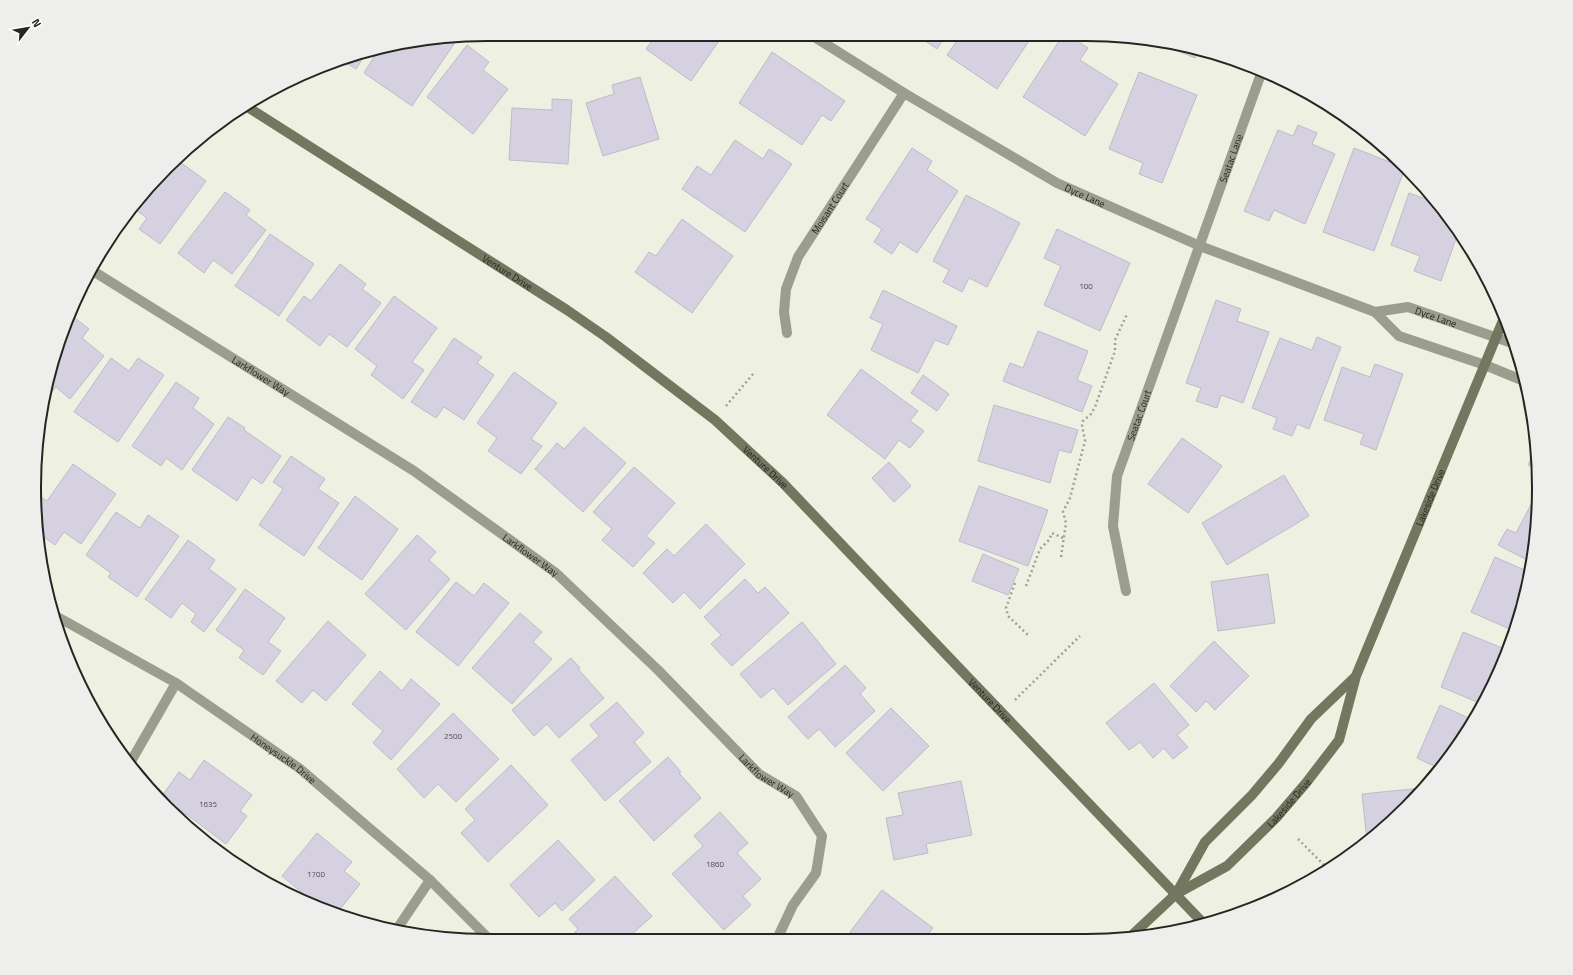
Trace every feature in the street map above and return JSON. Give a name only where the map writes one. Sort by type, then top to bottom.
[{"type":"street","name":"Dyce Lane","points":[[821,41],[904,93],[1057,183],[1200,246],[1376,312],[1399,336],[1485,365],[1518,379]]},
{"type":"street","name":"Seatac Lane","points":[[1200,246],[1260,77]]},
{"type":"street","name":"Moisant Court","points":[[787,332],[784,312],[786,289],[798,257],[904,93]]},
{"type":"street","name":"Venture Drive","points":[[251,109],[606,336],[715,420],[784,483],[1200,919]]},
{"type":"street","name":"Seatac Court","points":[[1126,591],[1113,526],[1117,476],[1200,246]]},
{"type":"street","name":"Larkflower Way","points":[[96,273],[414,471],[556,574],[658,670],[759,774],[796,796],[822,836],[816,873],[793,905],[779,934]]},
{"type":"street","name":"Dyce Lane","points":[[1376,312],[1408,307],[1507,341]]},
{"type":"street","name":"Lakeside Drive","points":[[1137,931],[1176,894],[1227,866],[1276,818],[1306,783],[1339,740],[1356,676],[1501,325]]},
{"type":"street","name":"Honeysuckle Drive","points":[[61,619],[176,683],[299,768],[430,880],[484,934]]},
{"type":"street","name":"Lakeside Drive","points":[[1176,894],[1205,842],[1252,795],[1279,763],[1312,719],[1356,676]]},
{"type":"street","points":[[133,758],[176,683]]},
{"type":"street","points":[[399,925],[430,880]]},
{"type":"path","points":[[1061,557],[1066,523],[1064,512],[1070,498],[1085,441],[1082,425],[1083,421],[1091,414],[1095,407],[1115,352],[1115,340],[1127,314]]},
{"type":"path","points":[[715,420],[753,374]]},
{"type":"path","points":[[1026,586],[1040,549],[1049,540],[1052,533],[1063,538]]},
{"type":"path","points":[[1015,583],[1006,608],[1008,616],[1028,635]]},
{"type":"path","points":[[1002,713],[1080,636]]},
{"type":"path","points":[[1298,839],[1324,865]]},
{"type":"building","points":[[652,41],[719,41],[691,81],[646,49]]},
{"type":"building","points":[[925,41],[942,41],[937,49]]},
{"type":"building","points":[[957,41],[1029,41],[997,89],[947,55]]},
{"type":"building","points":[[1059,41],[1078,41],[1088,48],[1080,60],[1118,84],[1085,136],[1023,97]]},
{"type":"building","points":[[455,42],[412,106],[364,73],[375,55],[429,45]]},
{"type":"building","points":[[467,45],[489,62],[483,70],[508,89],[473,134],[427,97]]},
{"type":"building","points":[[1179,51],[1196,55],[1195,58]]},
{"type":"building","points":[[772,52],[845,101],[831,121],[822,115],[802,145],[739,103]]},
{"type":"building","points":[[362,59],[356,69],[348,64]]},
{"type":"building","points":[[1139,72],[1197,95],[1162,183],[1139,174],[1143,163],[1109,149]]},
{"type":"building","points":[[640,77],[659,139],[603,156],[586,103],[614,94],[612,85]]},
{"type":"building","points":[[552,99],[572,100],[568,164],[509,160],[512,108],[552,110]]},
{"type":"building","points":[[1298,125],[1317,133],[1312,144],[1335,154],[1305,224],[1274,210],[1269,221],[1244,211],[1278,130],[1293,136]]},
{"type":"building","points":[[735,140],[763,159],[769,149],[792,164],[745,232],[682,189],[697,166],[711,175]]},
{"type":"building","points":[[912,148],[932,161],[927,170],[958,191],[917,253],[900,242],[892,254],[874,242],[882,229],[866,219]]},
{"type":"building","points":[[1354,148],[1391,163],[1403,174],[1374,251],[1323,232]]},
{"type":"building","points":[[181,163],[206,181],[160,244],[139,229],[147,218],[137,211],[152,193]]},
{"type":"building","points":[[225,192],[250,210],[246,215],[266,230],[232,274],[213,260],[204,273],[178,253]]},
{"type":"building","points":[[1409,193],[1426,199],[1456,238],[1441,281],[1414,271],[1420,256],[1391,245]]},
{"type":"building","points":[[966,195],[1020,223],[987,287],[969,278],[962,292],[943,282],[949,270],[933,261]]},
{"type":"building","points":[[682,219],[733,256],[692,313],[635,272],[649,252],[656,256]]},
{"type":"building","points":[[1057,229],[1130,263],[1100,331],[1044,305],[1061,266],[1044,258]]},
{"type":"building","points":[[270,234],[314,264],[279,316],[235,286]]},
{"type":"building","points":[[340,264],[366,284],[362,289],[381,303],[347,347],[329,334],[320,346],[286,320],[304,296],[311,301]]},
{"type":"building","points":[[883,290],[957,326],[948,345],[935,340],[918,373],[871,350],[883,324],[870,318]]},
{"type":"building","points":[[394,296],[437,328],[412,362],[424,370],[403,399],[371,375],[377,366],[355,349]]},
{"type":"building","points":[[1216,300],[1241,309],[1237,321],[1269,332],[1243,403],[1221,395],[1217,408],[1196,401],[1201,388],[1186,383]]},
{"type":"building","points":[[75,318],[89,329],[82,338],[104,356],[70,399],[56,387],[52,392],[56,372]]},
{"type":"building","points":[[1038,331],[1088,351],[1077,380],[1092,386],[1082,412],[1003,381],[1010,363],[1023,368]]},
{"type":"building","points":[[1317,337],[1341,347],[1309,429],[1297,424],[1292,436],[1273,429],[1277,418],[1252,408],[1280,338],[1312,350]]},
{"type":"building","points":[[454,338],[482,357],[477,363],[494,375],[464,420],[444,407],[436,418],[411,402]]},
{"type":"building","points":[[111,358],[129,371],[138,358],[164,375],[118,442],[74,412]]},
{"type":"building","points":[[1375,364],[1403,374],[1376,450],[1360,444],[1364,434],[1324,420],[1342,367],[1370,377]]},
{"type":"building","points":[[861,369],[918,411],[910,421],[924,431],[910,448],[899,440],[885,459],[827,415]]},
{"type":"building","points":[[514,372],[557,403],[531,439],[542,446],[521,474],[488,451],[497,438],[477,423]]},
{"type":"building","points":[[923,375],[949,394],[937,411],[911,393]]},
{"type":"building","points":[[176,382],[199,398],[193,408],[214,424],[182,470],[166,458],[161,466],[132,446]]},
{"type":"building","points":[[994,405],[1078,430],[1071,453],[1059,450],[1050,483],[978,461]]},
{"type":"building","points":[[228,417],[245,428],[244,430],[281,456],[262,484],[252,477],[237,501],[192,470]]},
{"type":"building","points":[[584,427],[626,463],[583,512],[535,469],[557,443],[564,449]]},
{"type":"building","points":[[1182,438],[1222,466],[1188,513],[1148,484]]},
{"type":"building","points":[[291,456],[325,479],[318,489],[339,503],[304,556],[259,525],[283,489],[273,482]]},
{"type":"building","points":[[1531,458],[1531,467],[1528,465]]},
{"type":"building","points":[[889,462],[911,486],[894,502],[872,478]]},
{"type":"building","points":[[73,464],[116,494],[81,544],[64,532],[55,545],[44,537],[41,497],[47,501]]},
{"type":"building","points":[[634,467],[675,503],[646,536],[655,543],[633,567],[602,540],[612,529],[593,512]]},
{"type":"building","points":[[1284,475],[1309,516],[1227,565],[1202,523]]},
{"type":"building","points":[[979,486],[1048,510],[1028,566],[959,541]]},
{"type":"building","points":[[355,496],[398,529],[362,580],[318,548]]},
{"type":"building","points":[[1531,504],[1526,559],[1498,545],[1507,529],[1516,533]]},
{"type":"building","points":[[116,512],[140,528],[148,515],[179,536],[137,597],[108,577],[111,573],[86,555]]},
{"type":"building","points":[[706,524],[745,564],[700,609],[684,592],[673,603],[643,573],[667,549],[674,556]]},
{"type":"building","points":[[417,535],[436,552],[429,560],[450,579],[406,630],[365,594]]},
{"type":"building","points":[[188,540],[215,560],[209,569],[236,589],[204,632],[191,622],[196,614],[182,603],[171,618],[145,599]]},
{"type":"building","points":[[983,554],[1019,569],[1008,595],[972,581]]},
{"type":"building","points":[[1495,557],[1524,570],[1517,603],[1509,629],[1471,612]]},
{"type":"building","points":[[1268,574],[1275,623],[1218,631],[1211,582]]},
{"type":"building","points":[[745,579],[758,593],[765,587],[789,613],[732,666],[711,644],[721,635],[704,617]]},
{"type":"building","points":[[456,582],[474,596],[484,583],[509,603],[458,666],[416,632]]},
{"type":"building","points":[[245,589],[285,618],[268,642],[281,651],[263,675],[239,658],[244,650],[216,630]]},
{"type":"building","points":[[520,613],[542,632],[533,642],[552,659],[512,704],[472,668]]},
{"type":"building","points":[[328,621],[366,655],[326,701],[313,690],[302,703],[276,681]]},
{"type":"building","points":[[802,622],[836,664],[788,705],[773,688],[761,698],[740,674]]},
{"type":"building","points":[[1463,632],[1502,648],[1486,685],[1477,702],[1441,687]]},
{"type":"building","points":[[1214,641],[1249,676],[1215,710],[1206,701],[1196,712],[1170,686]]},
{"type":"building","points":[[571,658],[580,668],[578,669],[604,698],[559,738],[547,724],[534,736],[512,710]]},
{"type":"building","points":[[845,665],[866,688],[860,694],[875,711],[835,747],[819,729],[808,739],[788,717]]},
{"type":"building","points":[[380,671],[402,691],[411,679],[440,704],[391,760],[373,743],[383,731],[352,704]]},
{"type":"building","points":[[1154,683],[1189,725],[1177,735],[1188,747],[1173,759],[1164,748],[1153,758],[1140,742],[1129,750],[1106,723]]},
{"type":"building","points":[[617,702],[644,733],[634,742],[651,762],[605,801],[571,760],[599,736],[590,725]]},
{"type":"building","points":[[1440,705],[1468,718],[1457,736],[1434,766],[1417,758]]},
{"type":"building","points":[[891,708],[929,746],[883,791],[846,753]]},
{"type":"building","points":[[453,713],[499,759],[456,802],[438,784],[424,798],[397,769]]},
{"type":"building","points":[[668,757],[681,772],[679,773],[701,798],[654,841],[619,801]]},
{"type":"building","points":[[204,760],[252,795],[240,811],[247,816],[226,844],[174,805],[163,794],[179,772],[190,780]]},
{"type":"building","points":[[511,765],[548,805],[488,862],[461,833],[475,820],[465,809]]},
{"type":"building","points":[[961,781],[972,835],[926,844],[928,853],[894,860],[886,818],[903,815],[898,793]]},
{"type":"building","points":[[1415,789],[1366,834],[1362,794]]},
{"type":"building","points":[[720,812],[748,843],[737,853],[761,879],[743,896],[751,905],[724,930],[672,874],[703,846],[694,836]]},
{"type":"building","points":[[317,833],[352,862],[344,871],[360,884],[340,909],[304,894],[282,876]]},
{"type":"building","points":[[558,840],[595,880],[562,911],[555,903],[539,917],[510,885]]},
{"type":"building","points":[[615,876],[652,916],[632,934],[573,934],[578,929],[569,919]]},
{"type":"building","points":[[882,890],[933,928],[928,934],[853,934],[850,932]]}]
